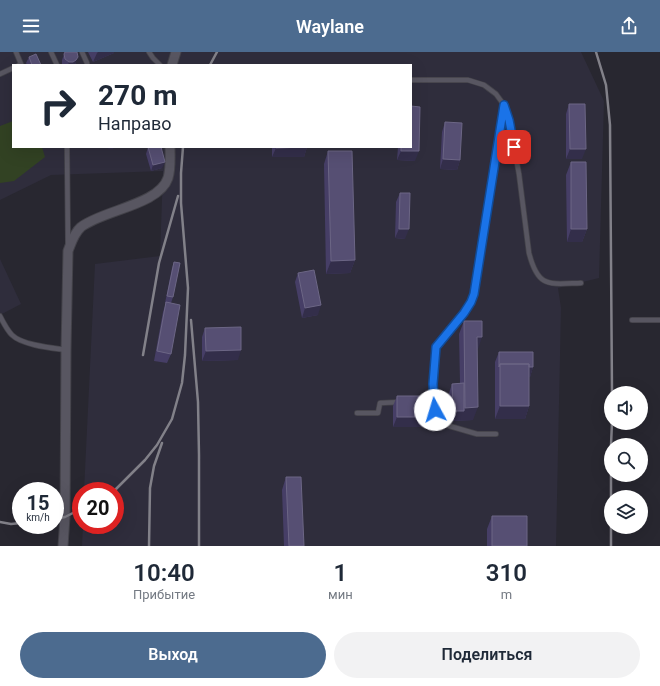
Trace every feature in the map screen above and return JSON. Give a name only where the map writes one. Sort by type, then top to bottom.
[{"type":"street","points":[[172,64],[176,52]]},
{"type":"street","points":[[63,546],[65,517],[68,252],[73,238],[80,228],[93,220],[151,197],[162,189],[168,179],[171,166],[170,148]]},
{"type":"lane","points":[[16,52],[21,64]]},
{"type":"lane","points":[[51,52],[57,64]]},
{"type":"lane","points":[[82,52],[87,63]]},
{"type":"lane","points":[[148,52],[159,64]]},
{"type":"lane","points":[[0,74],[12,68]]},
{"type":"lane","points":[[412,80],[468,80],[484,85],[496,94],[504,105],[509,120],[519,174],[532,266],[538,276],[545,282],[556,284],[581,283]]},
{"type":"lane","points":[[496,434],[477,434],[446,425],[436,419],[433,384],[436,347],[464,313],[474,294],[504,105]]},
{"type":"lane","points":[[67,148],[68,252]]},
{"type":"lane","points":[[0,316],[12,336],[23,342],[66,350]]},
{"type":"lane","points":[[632,320],[660,320]]},
{"type":"lane","points":[[427,400],[434,400]]},
{"type":"lane","points":[[357,414],[378,413],[380,403],[403,402]]},
{"type":"shaded area","points":[[0,52],[581,52],[604,101],[599,278],[558,288],[561,308],[556,546],[82,546],[83,534],[124,534],[124,482],[84,482],[95,264],[160,256],[163,171],[51,175],[0,200]]},
{"type":"shaded area","points":[[0,259],[21,304],[0,315]]},
{"type":"green space","points":[[12,121],[12,148],[42,148],[45,157],[14,181],[0,183],[0,126]]},
{"type":"building","points":[[65,52],[77,52],[78,57],[73,62],[69,62],[65,59]]},
{"type":"building","points":[[36,54],[41,64],[32,64],[29,57]]},
{"type":"building","points":[[569,104],[585,104],[586,149],[570,149]]},
{"type":"building","points":[[412,106],[420,107],[419,151],[401,151],[401,148],[412,148]]},
{"type":"building","points":[[445,122],[462,123],[460,160],[443,159]]},
{"type":"building","points":[[148,148],[161,148],[165,162],[153,165]]},
{"type":"building","points":[[328,151],[352,151],[355,260],[331,261]]},
{"type":"building","points":[[571,162],[586,162],[587,229],[571,229]]},
{"type":"building","points":[[400,193],[410,193],[409,229],[399,229]]},
{"type":"building","points":[[174,262],[180,263],[173,297],[167,296]]},
{"type":"building","points":[[314,270],[321,305],[305,308],[298,273]]},
{"type":"building","points":[[166,302],[180,305],[171,354],[157,351]]},
{"type":"building","points":[[464,321],[482,321],[482,337],[477,337],[478,407],[465,408]]},
{"type":"building","points":[[241,327],[241,350],[206,351],[205,328]]},
{"type":"building","points":[[499,352],[533,352],[533,367],[529,367],[529,364],[500,364],[499,367]]},
{"type":"building","points":[[500,364],[529,364],[529,406],[500,406]]},
{"type":"building","points":[[464,383],[464,411],[453,411],[452,384]]},
{"type":"building","points":[[397,396],[431,396],[431,417],[397,417]]},
{"type":"building","points":[[286,477],[301,477],[304,546],[289,546]]},
{"type":"building","points":[[492,516],[527,516],[527,546],[492,546]]},
{"type":"railway","points":[[211,64],[217,52]]},
{"type":"railway","points":[[596,52],[606,85],[610,125],[612,386]]},
{"type":"railway","points":[[123,482],[145,460],[157,445],[172,419],[182,383],[185,355],[188,288],[181,203],[183,148]]},
{"type":"railway","points":[[143,355],[159,263],[178,196]]},
{"type":"railway","points":[[191,320],[198,402],[199,546]]},
{"type":"railway","points":[[611,438],[612,430]]},
{"type":"railway","points":[[149,546],[150,488],[154,466],[162,443]]},
{"type":"railway","points":[[611,482],[611,490]]},
{"type":"railway","points":[[64,517],[72,514]]},
{"type":"railway","points":[[0,522],[12,524]]},
{"type":"railway","points":[[611,534],[611,546]]},
{"type":"route","points":[[435,410],[433,384],[436,347],[464,313],[474,294],[504,105],[509,120],[514,147]]}]
